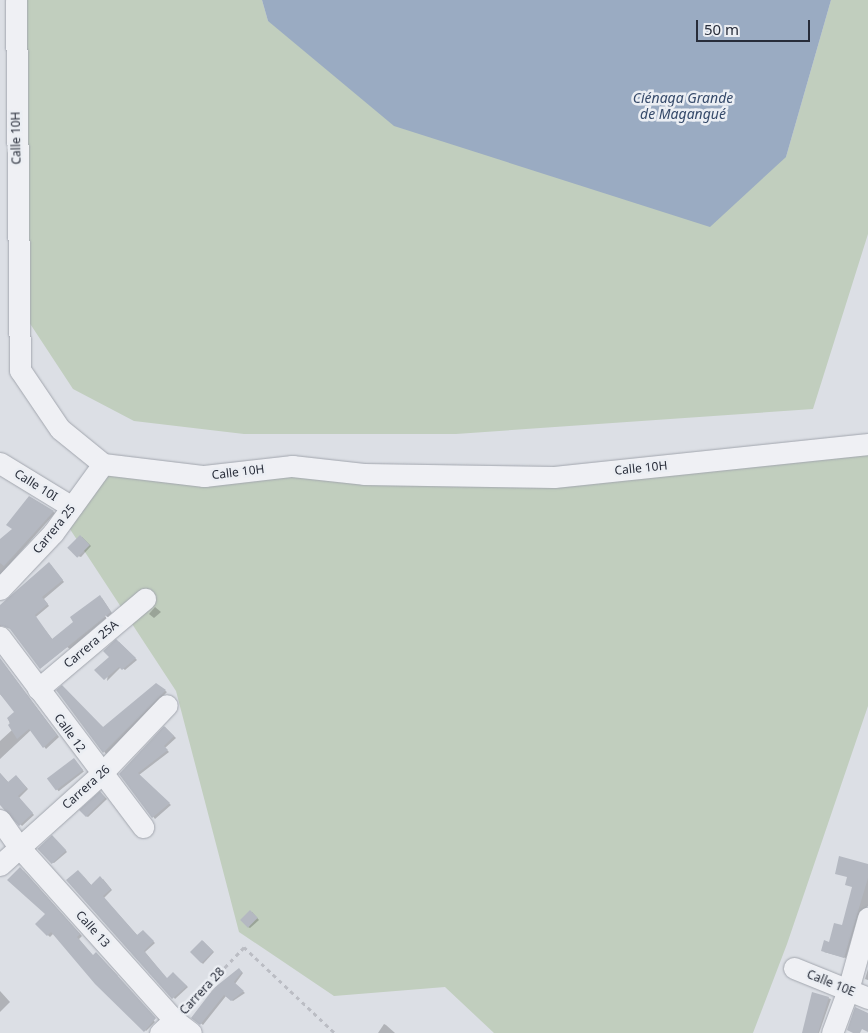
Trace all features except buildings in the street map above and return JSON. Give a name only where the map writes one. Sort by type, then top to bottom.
[{"type":"street","name":"Calle 10H","points":[[16,0],[20,370],[60,429],[102,464],[204,476],[292,466],[364,474],[554,477],[868,444]]},
{"type":"street","name":"Calle 10I","points":[[0,463],[72,507]]},
{"type":"street","name":"Carrera 25","points":[[0,589],[52,533],[102,464]]},
{"type":"street","name":"Carrera 25A","points":[[38,688],[145,599]]},
{"type":"street","name":"Calle 12","points":[[0,637],[101,774],[143,827]]},
{"type":"street","name":"Carrera 26","points":[[0,865],[101,774],[167,705]]},
{"type":"street","name":"Calle 13","points":[[0,820],[19,847],[167,1027],[191,1033]]},
{"type":"street","points":[[832,1033],[848,990],[868,918]]},
{"type":"street","name":"Calle 10E","points":[[794,968],[868,998]]},
{"type":"path","name":"Carrera 28","points":[[167,1027],[244,947],[334,1033]]},
{"type":"green space","points":[[22,0],[262,0],[268,21],[786,157],[831,0],[868,0],[868,234],[813,409],[456,434],[244,434],[134,421],[73,389],[25,316]]},
{"type":"green space","points":[[868,448],[868,706],[787,944],[753,1033],[494,1033],[445,987],[334,996],[239,932],[176,691],[64,520],[104,468],[293,470],[363,478]]},
{"type":"water","name":"Ciénaga Grande de Magangué","points":[[262,0],[831,0],[786,157],[710,227],[394,126],[268,21]]}]
